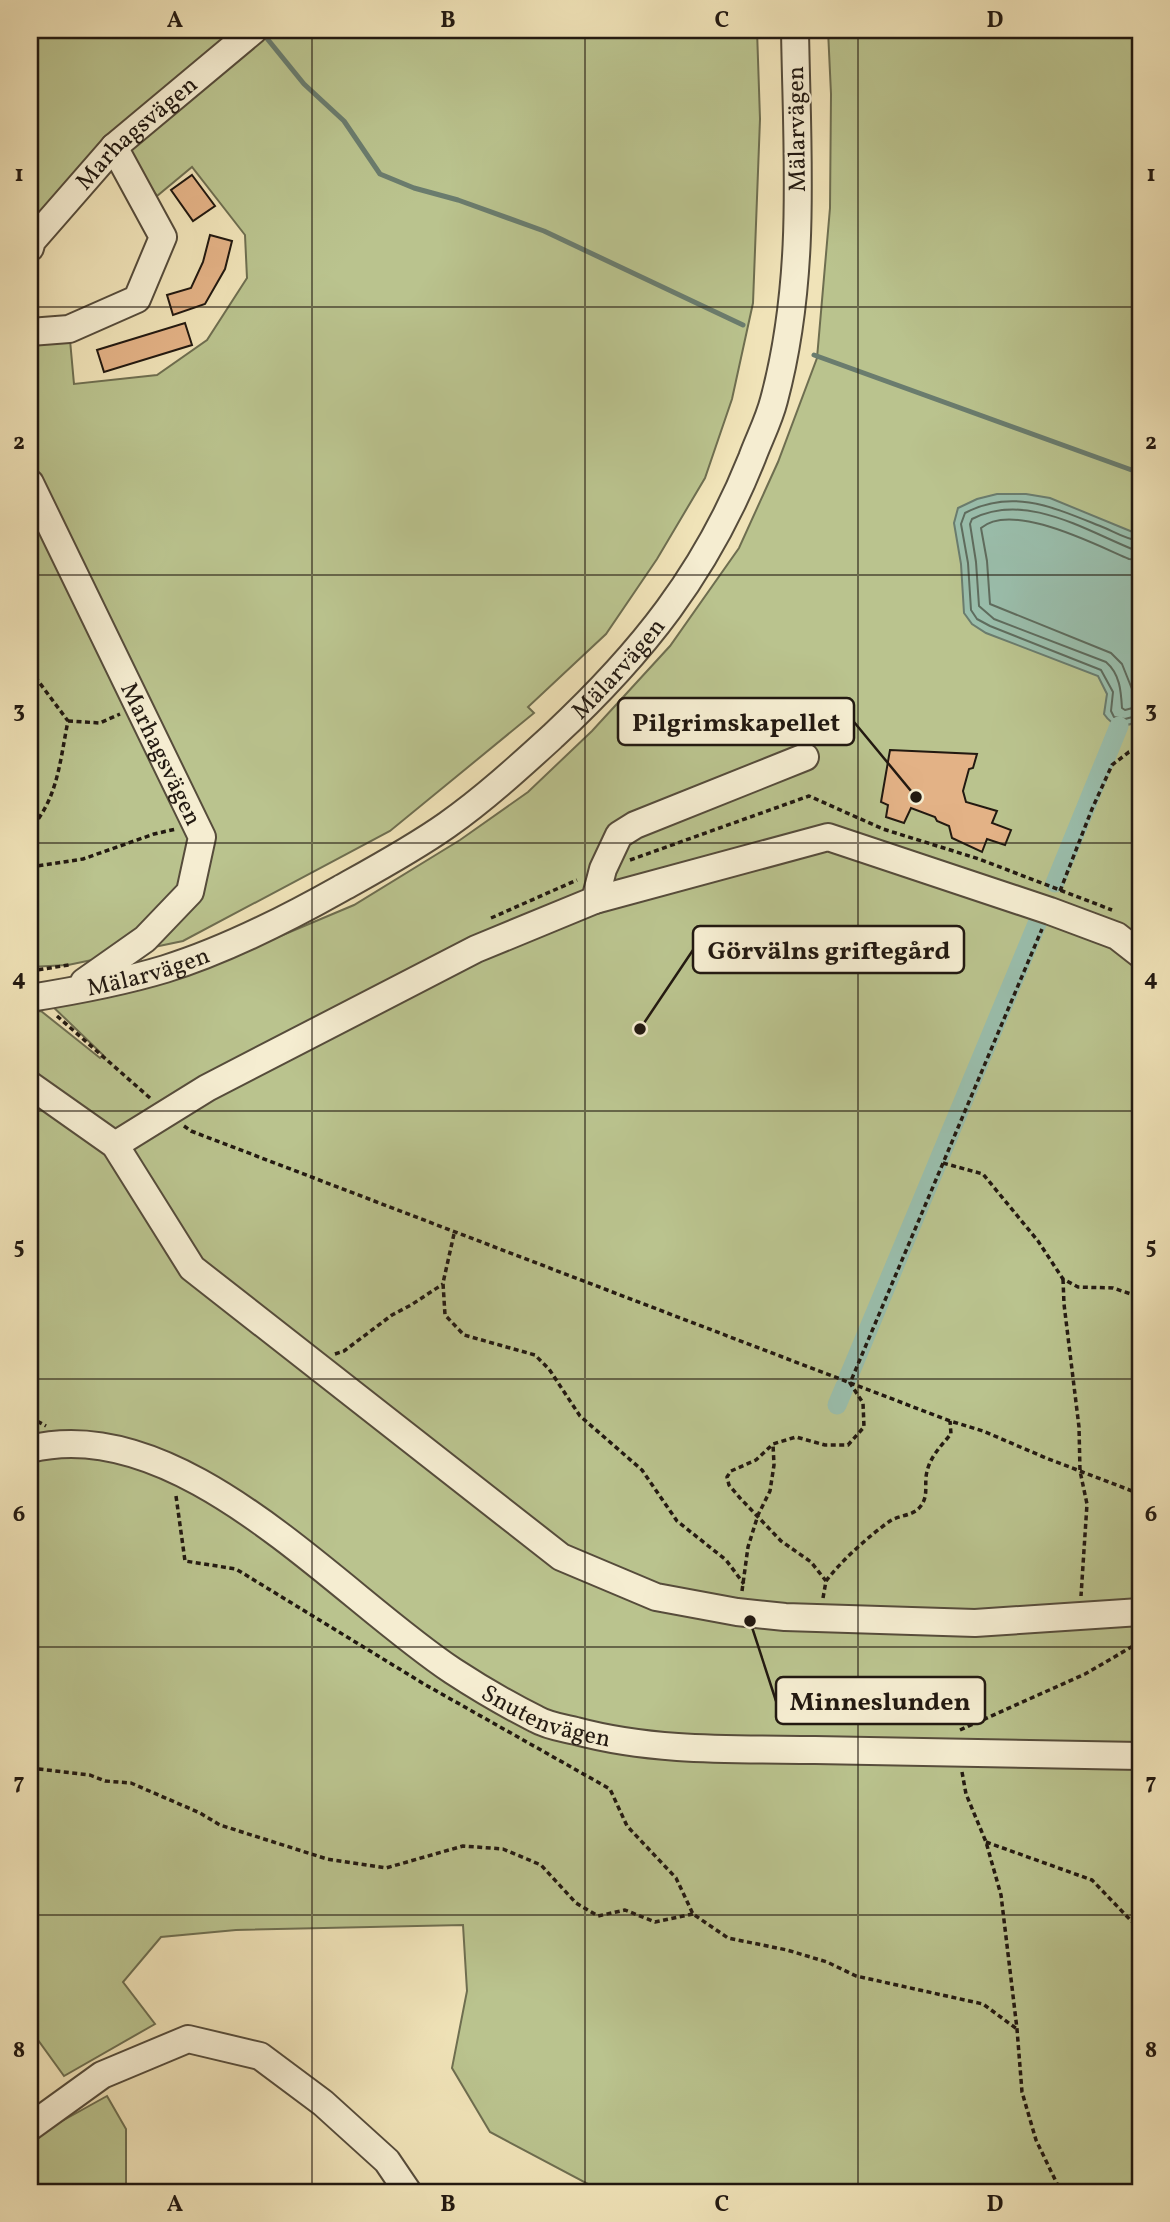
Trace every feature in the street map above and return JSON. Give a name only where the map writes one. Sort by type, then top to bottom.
[{"type":"street","name":"Marhagsvägen","points":[[30,248],[32,241],[114,147],[254,30]]},
{"type":"street","name":"Mälarvägen","points":[[34,997],[164,969],[235,943],[311,906],[381,866],[448,824],[525,762],[599,692],[658,626],[702,562],[740,488],[773,404],[789,336],[799,242],[795,30]]},
{"type":"street","points":[[30,331],[69,329],[137,299],[163,237],[114,147]]},
{"type":"street","name":"Marhagsvägen","points":[[30,483],[202,837],[190,892],[145,939],[72,990]]},
{"type":"street","points":[[595,900],[603,870],[619,835],[635,825],[805,757]]},
{"type":"street","points":[[115,1145],[158,1105],[207,1088],[476,949],[595,900],[828,837],[1117,936],[1140,954]]},
{"type":"street","points":[[30,1085],[115,1145],[192,1268],[561,1557],[656,1597],[737,1612],[785,1617],[975,1623],[1140,1612]]},
{"type":"street","name":"Snutenvägen","points":[[30,1449],[51,1444],[93,1445],[154,1460],[217,1493],[260,1520],[452,1670],[539,1721],[605,1739],[684,1748],[956,1742],[1140,1756]]},
{"type":"street","points":[[30,2127],[103,2075],[188,2039],[260,2056],[323,2103],[387,2161],[408,2192]]},
{"type":"path","points":[[30,670],[68,721],[52,797],[43,815],[30,829]]},
{"type":"path","points":[[68,721],[100,723],[138,706]]},
{"type":"path","points":[[850,1382],[1112,765],[1129,752],[1140,748]]},
{"type":"path","points":[[30,867],[83,859],[154,834],[196,825]]},
{"type":"path","points":[[30,971],[79,964]]},
{"type":"path","points":[[34,997],[191,1131],[454,1234],[950,1421],[983,1431],[1140,1494]]},
{"type":"path","points":[[943,1163],[983,1174],[1038,1241],[1063,1279],[1078,1287],[1113,1288],[1140,1297]]},
{"type":"path","points":[[454,1234],[443,1283],[445,1315],[464,1335],[535,1355],[549,1369],[580,1416],[642,1470],[677,1521],[726,1560],[744,1584]]},
{"type":"path","points":[[1063,1279],[1079,1427],[1080,1471],[1087,1504],[1079,1615]]},
{"type":"path","points":[[310,1361],[344,1351],[392,1315],[411,1306],[443,1283]]},
{"type":"path","points":[[827,1581],[811,1562],[781,1541],[729,1485],[727,1477],[731,1471],[756,1460],[773,1444],[796,1437],[825,1445],[848,1445],[864,1427],[863,1403],[850,1382]]},
{"type":"path","points":[[30,1417],[50,1428]]},
{"type":"path","points":[[813,1600],[822,1599],[827,1581],[840,1563],[893,1519],[918,1511],[927,1497],[926,1476],[933,1456],[951,1434],[950,1421]]},
{"type":"path","points":[[737,1612],[744,1584],[748,1547],[770,1491],[774,1465],[773,1444]]},
{"type":"path","points":[[172,1469],[185,1561],[236,1569],[424,1684],[610,1789],[627,1826],[676,1878],[694,1914],[728,1938],[787,1950],[817,1959],[856,1976],[983,2004],[1017,2029]]},
{"type":"path","points":[[1061,2192],[1036,2140],[1022,2092],[1001,1895],[986,1842],[966,1794],[956,1742],[1140,1642]]},
{"type":"path","points":[[30,1768],[131,1783],[200,1813],[220,1825],[327,1859],[386,1868],[463,1846],[503,1849],[541,1864],[576,1903],[598,1916],[625,1910],[655,1922],[694,1914]]},
{"type":"path","points":[[986,1842],[1092,1880],[1140,1930]]},
{"type":"green space","points":[[30,30],[757,30],[760,119],[753,303],[732,399],[705,478],[657,559],[606,634],[528,707],[534,713],[390,831],[183,941],[68,965],[30,967],[30,332],[69,329],[74,384],[157,375],[207,340],[247,278],[245,235],[192,167],[157,196],[124,147],[40,244],[30,271]]},
{"type":"green space","points":[[828,30],[1140,30],[1140,2192],[603,2192],[490,2132],[452,2068],[467,1991],[463,1925],[236,1930],[161,1937],[123,1982],[155,2024],[64,2076],[30,2029],[30,1012],[41,1011],[100,1058],[103,1055],[47,1001],[240,953],[354,905],[460,840],[528,792],[592,731],[670,646],[739,548],[778,462],[817,358],[830,208],[831,94]]},
{"type":"green space","points":[[107,2096],[126,2129],[126,2192],[30,2192],[30,2140]]},
{"type":"water","points":[[997,494],[1026,494],[1050,498],[1140,535],[1140,721],[1120,725],[1108,719],[1104,714],[1107,694],[1098,676],[986,633],[972,624],[964,613],[961,564],[954,523],[958,508]]},
{"type":"building","points":[[192,175],[215,206],[193,221],[171,190]]},
{"type":"building","points":[[210,235],[232,241],[225,269],[205,304],[173,315],[167,295],[191,288],[203,262]]},
{"type":"building","points":[[185,323],[192,345],[104,372],[97,350]]},
{"type":"building","points":[[890,750],[977,754],[973,768],[969,769],[963,791],[966,802],[997,811],[992,823],[1011,830],[1005,845],[987,839],[982,852],[952,838],[949,826],[937,821],[935,817],[911,808],[904,823],[886,817],[888,805],[881,802]]},
{"type":"waterway","points":[[265,36],[304,84],[344,121],[380,174],[544,231],[743,325]]},
{"type":"waterway","points":[[814,355],[1140,473]]},
{"type":"waterway","points":[[1055,883],[1119,726]]},
{"type":"waterway","points":[[848,1378],[1039,919]]},
{"type":"waterway","points":[[837,1405],[845,1386]]},
{"type":"place","name":"Pilgrimskapellet","points":[[916,797]]},
{"type":"place","name":"Görvälns griftegård","points":[[640,1029]]},
{"type":"place","name":"Minneslunden","points":[[750,1621]]}]
